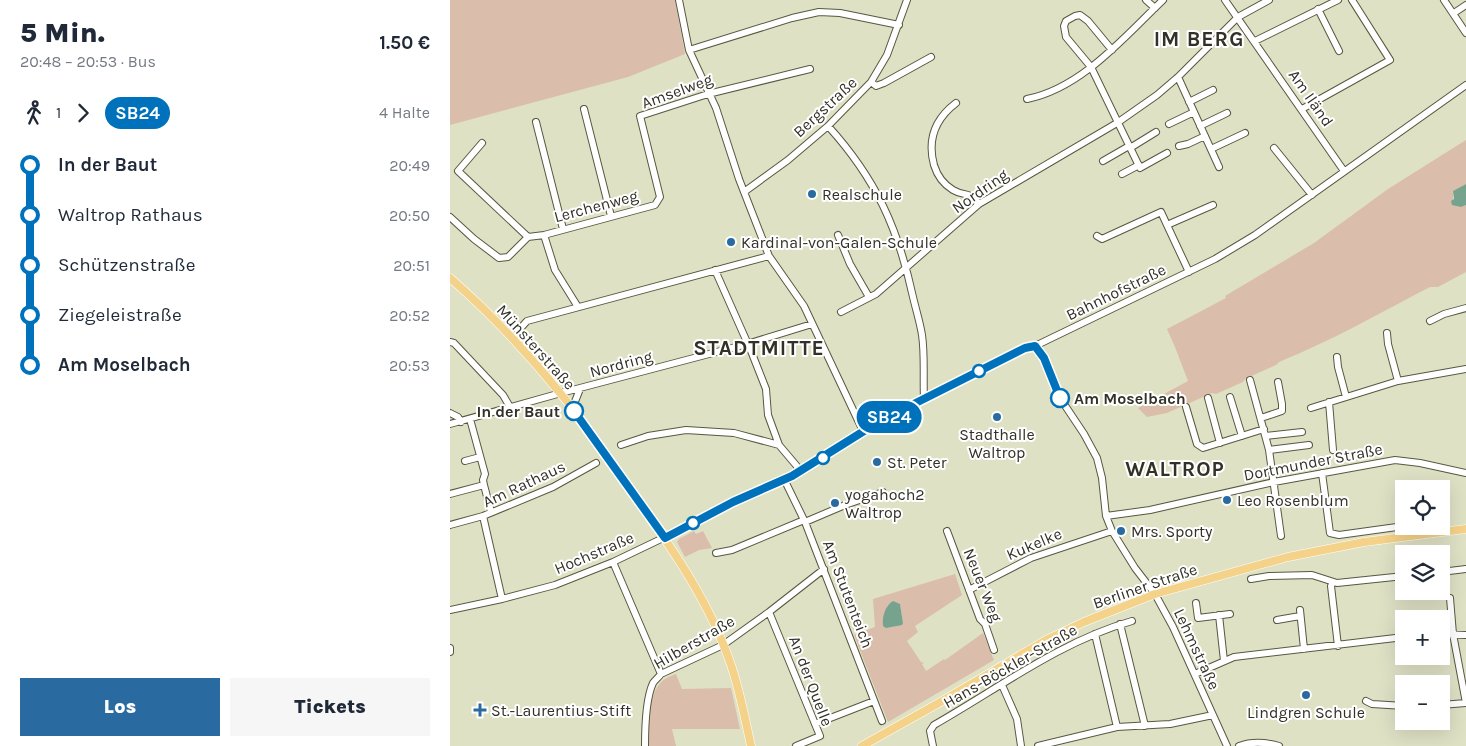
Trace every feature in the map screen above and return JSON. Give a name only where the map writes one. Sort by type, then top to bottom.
[{"type":"main road","name":"Münsterstraße","points":[[450,278],[518,344],[561,393],[690,576],[724,645],[731,664],[741,698],[751,746]]},
{"type":"main road","name":"Berliner Straße","points":[[862,746],[1048,639],[1084,622],[1155,594],[1288,557],[1364,542],[1466,529]]},
{"type":"street","points":[[679,0],[689,50],[716,108],[744,192],[769,256],[804,306],[863,432]]},
{"type":"street","points":[[870,82],[887,55],[907,0]]},
{"type":"street","points":[[1146,0],[1155,8]]},
{"type":"street","points":[[1027,100],[1042,96],[1062,86],[1091,67],[1112,50],[1163,0]]},
{"type":"street","name":"Am Iländ","points":[[1225,0],[1344,171]]},
{"type":"street","name":"Nordring","points":[[841,312],[869,297],[907,268],[979,204],[1117,123],[1157,95],[1178,77],[1238,17],[1270,0]]},
{"type":"street","points":[[1255,41],[1338,0]]},
{"type":"street","points":[[1302,110],[1390,60],[1352,0]]},
{"type":"street","points":[[1444,0],[1466,33]]},
{"type":"street","points":[[1454,13],[1466,5]]},
{"type":"street","points":[[1318,9],[1339,51]]},
{"type":"street","points":[[689,50],[792,18],[819,12],[840,13],[899,25]]},
{"type":"street","points":[[1112,50],[1088,21],[1080,16],[1071,17],[1064,26],[1066,37],[1091,67],[1140,168],[1167,153]]},
{"type":"street","name":"Bergstraße","points":[[744,192],[788,160],[828,126],[870,82],[876,86],[884,83],[931,57]]},
{"type":"street","name":"Amselweg","points":[[654,205],[660,197],[640,116],[708,94],[810,69]]},
{"type":"street","points":[[1178,77],[1219,167]]},
{"type":"street","name":"Bahnhofstraße","points":[[924,399],[1025,348],[1035,346],[1215,259],[1255,235],[1466,86]]},
{"type":"street","points":[[1189,102],[1213,90]]},
{"type":"street","points":[[956,103],[945,112],[935,129],[931,141],[932,157],[938,176],[953,190],[972,196],[979,204]]},
{"type":"street","points":[[584,109],[611,216]]},
{"type":"street","points":[[1169,124],[1194,112]]},
{"type":"street","points":[[1200,126],[1227,113]]},
{"type":"street","points":[[536,122],[563,229]]},
{"type":"street","points":[[828,126],[847,148],[880,198],[894,229],[907,268],[922,336],[924,399]]},
{"type":"street","points":[[1103,161],[1156,132]]},
{"type":"street","points":[[1211,149],[1246,133]]},
{"type":"street","points":[[1179,146],[1205,136]]},
{"type":"street","points":[[450,217],[499,258],[508,257],[528,237],[458,171],[482,143]]},
{"type":"street","points":[[1274,148],[1312,195]]},
{"type":"street","points":[[1122,174],[1139,165]]},
{"type":"street","points":[[1168,226],[1213,204]]},
{"type":"street","name":"Lerchenweg","points":[[528,237],[544,235],[654,205]]},
{"type":"street","points":[[1097,236],[1102,239],[1161,212],[1189,272]]},
{"type":"street","points":[[544,235],[555,270],[578,307]]},
{"type":"street","points":[[838,235],[850,264],[869,297]]},
{"type":"street","points":[[518,331],[527,321],[769,256]]},
{"type":"street","points":[[715,270],[766,389],[768,415],[778,445],[801,471]]},
{"type":"street","points":[[1430,322],[1444,314],[1466,308]]},
{"type":"street","name":"Nordring","points":[[450,424],[747,344],[812,324]]},
{"type":"street","points":[[1387,333],[1398,381]]},
{"type":"street","points":[[450,342],[454,343],[492,382],[503,395],[510,408]]},
{"type":"street","points":[[1035,346],[1044,358],[1060,398],[1084,434],[1097,458],[1102,478],[1106,516]]},
{"type":"street","points":[[1338,357],[1338,367],[1346,397]]},
{"type":"street","points":[[1311,408],[1398,381],[1466,369]]},
{"type":"street","points":[[1250,380],[1269,450],[1281,536]]},
{"type":"street","points":[[1261,418],[1282,411],[1278,382]]},
{"type":"street","name":"Nordring","points":[[572,409],[580,389]]},
{"type":"street","points":[[1230,397],[1242,436]]},
{"type":"street","points":[[1208,398],[1220,443]]},
{"type":"street","name":"Hochstraße","points":[[450,610],[555,585],[613,562],[665,538],[733,502],[784,480],[863,432],[924,399]]},
{"type":"street","points":[[1329,402],[1333,450]]},
{"type":"street","points":[[1186,407],[1197,444],[1203,448],[1242,436],[1265,432],[1302,432]]},
{"type":"street","points":[[450,414],[458,416],[461,422]]},
{"type":"street","points":[[470,419],[485,474],[483,480],[491,512]]},
{"type":"street","points":[[620,444],[648,436],[686,430],[734,433],[778,445]]},
{"type":"street","points":[[1269,450],[1309,445]]},
{"type":"street","points":[[465,461],[480,457]]},
{"type":"street","name":"Dortmunder Straße","points":[[1106,516],[1150,510],[1274,482],[1395,460],[1420,463],[1466,473]]},
{"type":"street","name":"Am Rathaus","points":[[502,599],[483,516],[553,487],[596,462]]},
{"type":"street","points":[[1322,473],[1330,533],[1338,535],[1395,527]]},
{"type":"street","name":"Am Stutenteich","points":[[784,480],[805,521],[882,721]]},
{"type":"street","points":[[450,494],[484,485]]},
{"type":"street","points":[[716,553],[732,550],[883,492]]},
{"type":"street","points":[[450,524],[483,516]]},
{"type":"street","name":"Lehmstraße","points":[[1106,516],[1112,531],[1130,561],[1155,594],[1195,674],[1227,746]]},
{"type":"street","name":"Neuer Weg","points":[[947,531],[980,619],[985,624],[994,650]]},
{"type":"street","name":"Kukelke","points":[[969,590],[1031,558],[1112,531]]},
{"type":"street","points":[[613,562],[661,674]]},
{"type":"street","name":"Hilberstraße","points":[[644,746],[645,725],[653,683],[661,674],[724,645],[824,569]]},
{"type":"street","points":[[1450,571],[1466,569]]},
{"type":"street","points":[[1251,580],[1269,576],[1312,574],[1337,583],[1395,577]]},
{"type":"street","points":[[1333,582],[1330,586],[1338,646]]},
{"type":"street","points":[[1450,598],[1453,634],[1466,703],[1450,704]]},
{"type":"street","points":[[1196,603],[1198,621],[1230,614]]},
{"type":"street","name":"An der Quelle","points":[[769,612],[820,736],[796,746]]},
{"type":"street","points":[[1277,620],[1300,613],[1304,649]]},
{"type":"street","points":[[1219,615],[1224,661]]},
{"type":"street","name":"Hans-Böckler-Straße","points":[[933,746],[930,734],[931,728],[1062,649],[1094,634],[1132,620]]},
{"type":"street","points":[[1120,624],[1145,726]]},
{"type":"street","points":[[1094,634],[1117,728]]},
{"type":"street","points":[[1453,634],[1466,635]]},
{"type":"street","points":[[1195,674],[1234,657],[1395,638]]},
{"type":"street","points":[[1002,685],[1017,719],[1021,746]]},
{"type":"street","points":[[815,724],[874,701]]},
{"type":"street","points":[[1366,701],[1372,704],[1395,705]]},
{"type":"street","points":[[1038,746],[1117,728],[1170,724],[1213,715]]},
{"type":"street","points":[[1238,746],[1250,742],[1279,746]]},
{"type":"shaded area","points":[[450,0],[675,0],[685,54],[628,77],[450,125]]},
{"type":"shaded area","points":[[1466,140],[1466,184],[1453,191],[1453,200],[1460,207],[1466,205],[1466,272],[1438,287],[1430,287],[1336,336],[1216,394],[1212,393],[1167,413],[1147,417],[1138,408],[1188,381],[1167,329],[1226,298],[1225,296],[1314,243],[1388,189]]},
{"type":"shaded area","points":[[1466,184],[1466,205],[1461,207],[1452,205],[1451,201],[1454,199],[1453,191]]},
{"type":"shaded area","points":[[694,531],[696,534],[703,531],[712,548],[699,550],[685,557],[677,542]]},
{"type":"shaded area","points":[[955,574],[962,595],[915,626],[918,632],[907,641],[921,662],[924,663],[922,664],[926,671],[983,633],[994,660],[888,722],[854,635],[875,627],[873,599]],"holes":[[[900,604],[903,623],[883,623],[888,605]]]},
{"type":"shaded area","points":[[893,601],[900,604],[903,623],[902,625],[886,628],[883,626],[884,615],[886,609]]},
{"type":"shaded area","points":[[676,674],[682,689],[731,688],[740,729],[672,729],[676,746],[646,746],[649,710],[655,692],[659,684]]},
{"type":"bus line","name":"SB24","points":[[574,411],[665,538],[733,502],[792,476],[880,421],[1025,348],[1035,346],[1044,358],[1060,398]]},
{"type":"place","name":"Realschule","points":[[812,194]]},
{"type":"place","name":"Kardinal-von-Galen-Schule","points":[[731,242]]},
{"type":"place","name":"Am Moselbach","points":[[1060,398]]},
{"type":"place","name":"In der Baut","points":[[574,411]]},
{"type":"place","name":"Stadthalle Waltrop","points":[[997,417]]},
{"type":"place","name":"St. Peter","points":[[877,462]]},
{"type":"place","name":"Leo Rosenblum","points":[[1227,500]]},
{"type":"place","name":"yogahoch2 Waltrop","points":[[835,503]]},
{"type":"place","name":"Mrs. Sporty","points":[[1121,531]]},
{"type":"place","name":"Lindgren Schule","points":[[1306,695]]},
{"type":"place","name":"St.-Laurentius-Stift","points":[[480,710]]},
{"type":"district","name":"IM BERG","points":[[1199,39]]},
{"type":"district","name":"STADTMITTE","points":[[759,348]]},
{"type":"district","name":"WALTROP","points":[[1175,469]]}]
